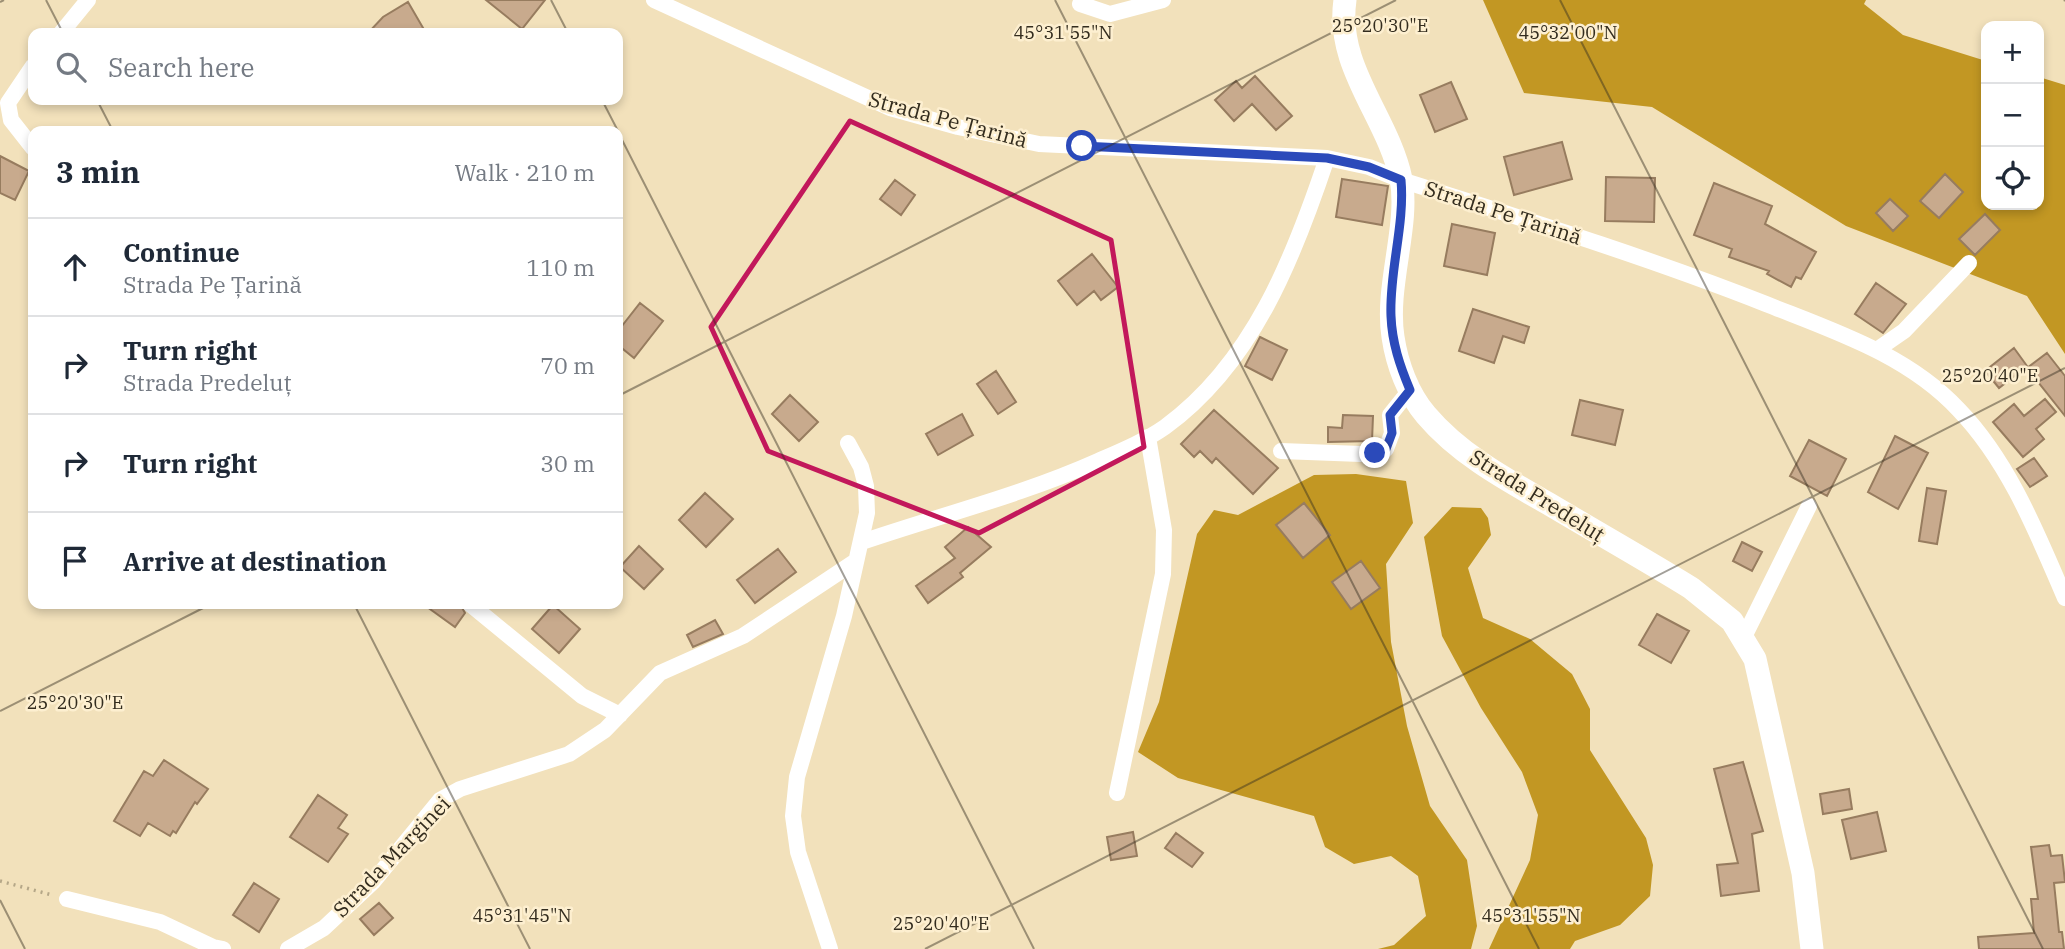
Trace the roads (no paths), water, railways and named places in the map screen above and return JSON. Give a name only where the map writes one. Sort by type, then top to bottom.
[{"type":"main road","name":"Strada Predeluț","points":[[1345,0],[1343,27],[1351,59],[1401,180],[1402,206],[1391,315],[1399,363],[1410,390],[1424,413],[1462,449],[1504,478],[1711,601],[1744,637],[1764,690],[1808,904],[1812,949]]},
{"type":"street","points":[[65,28],[88,0]]},
{"type":"street","name":"Strada Pe Țarină","points":[[654,0],[878,103],[958,127],[1039,144],[1327,158],[1369,167],[1401,180],[1676,268],[1878,349],[1941,393],[1960,410],[1989,447],[2035,529],[2065,598]]},
{"type":"street","points":[[1080,4],[1110,14],[1163,0]]},
{"type":"street","points":[[28,73],[8,103],[11,120],[28,142]]},
{"type":"street","points":[[862,541],[1047,484],[1148,437],[1189,407],[1217,376],[1274,296],[1300,239],[1327,158]]},
{"type":"street","points":[[1878,349],[1904,331],[1969,263]]},
{"type":"street","points":[[1281,451],[1361,454],[1386,449],[1392,433],[1390,415],[1410,390]]},
{"type":"street","points":[[1118,793],[1163,574],[1164,530],[1148,437]]},
{"type":"street","points":[[830,949],[798,852],[793,816],[797,777],[844,616],[867,513],[866,486],[861,467],[848,443]]},
{"type":"street","points":[[1744,637],[1809,506]]},
{"type":"street","name":"Strada Marginei","points":[[288,949],[324,928],[373,882],[440,800],[460,789],[569,754],[605,730],[660,673],[743,636],[856,561]]},
{"type":"street","points":[[476,609],[582,695],[620,715]]},
{"type":"street","points":[[67,899],[160,922],[213,947],[223,949]]}]
